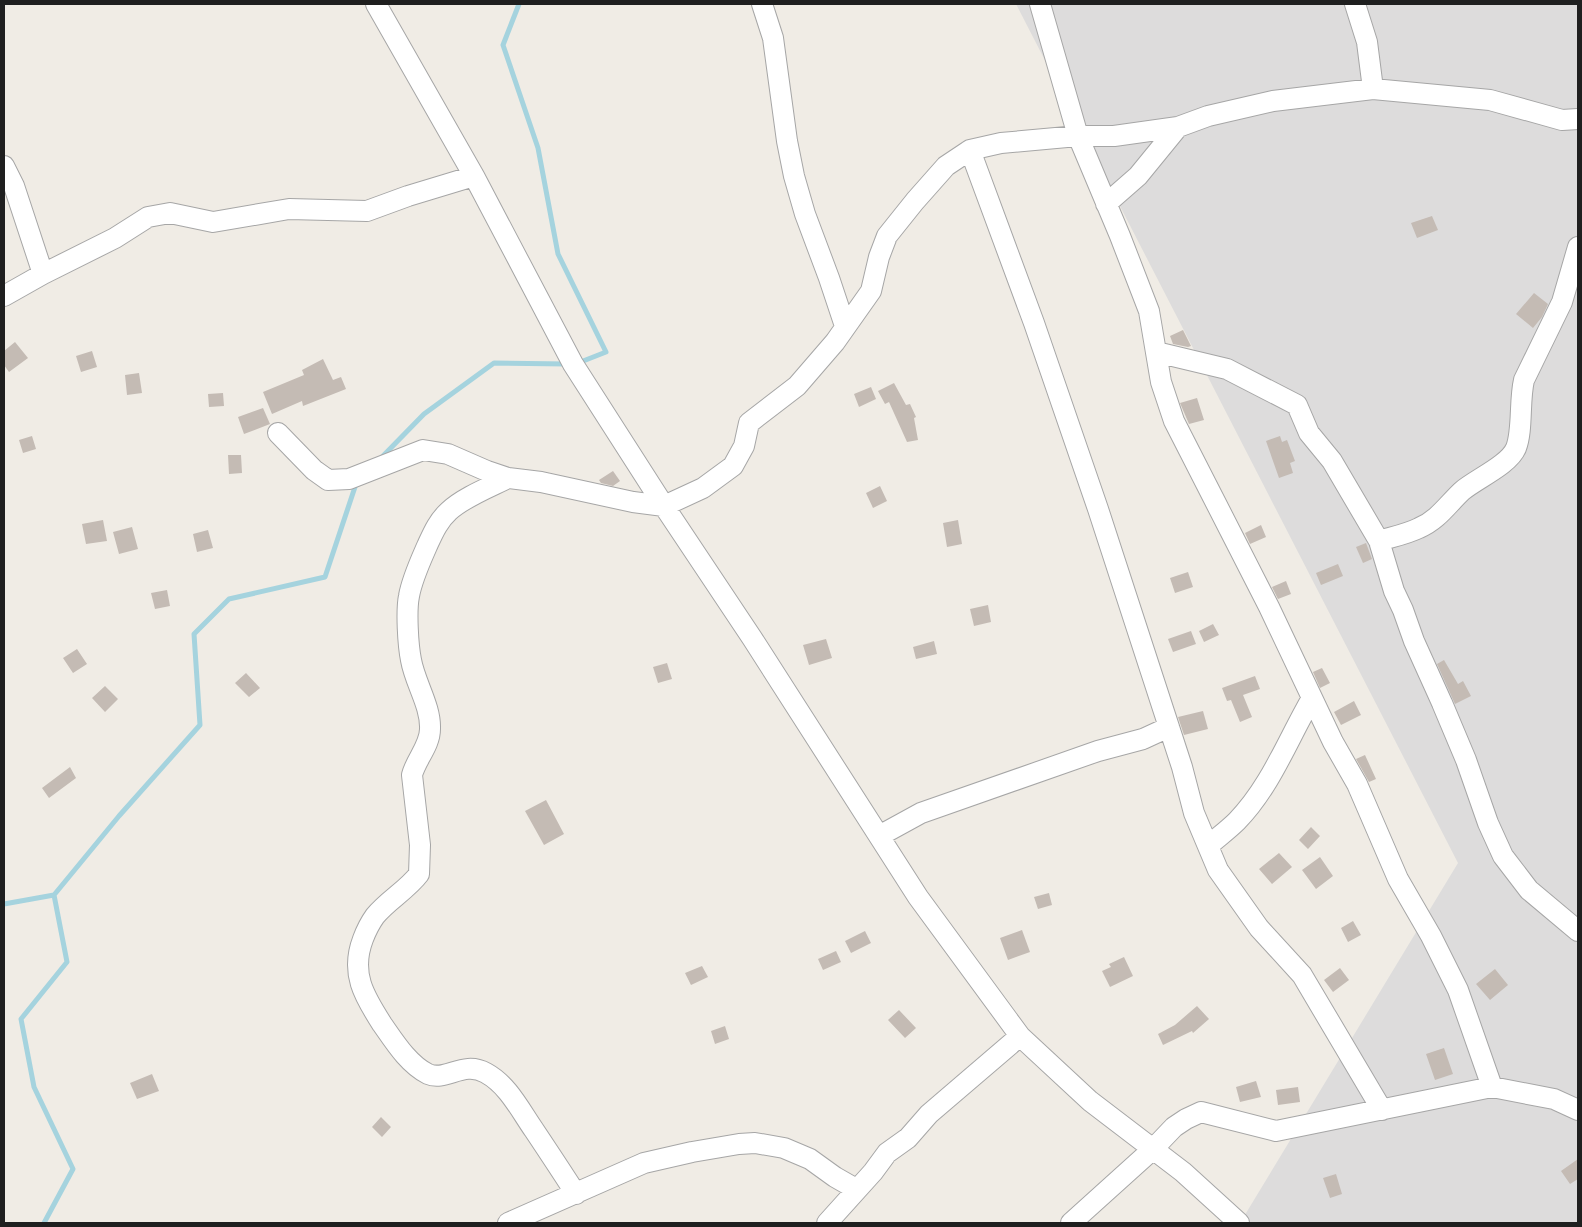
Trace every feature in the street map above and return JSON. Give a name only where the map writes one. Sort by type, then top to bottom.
[{"type":"street","points":[[376,4],[474,176],[573,364],[918,897],[1020,1036],[1090,1101],[1183,1172],[1239,1223]]},
{"type":"street","points":[[762,4],[773,38],[787,141],[794,176],[805,214],[830,278],[845,326]]},
{"type":"street","points":[[1040,4],[1078,136],[1149,311],[1161,382],[1174,421],[1269,607],[1333,742],[1358,784],[1398,879],[1431,936],[1458,990],[1492,1087]]},
{"type":"street","points":[[1356,4],[1367,42],[1373,89]]},
{"type":"street","points":[[278,433],[314,470],[328,480],[349,479],[423,450],[448,454],[508,478],[541,482],[633,502],[664,506],[703,488],[733,466],[744,446],[749,423],[797,386],[834,342],[871,291],[879,257],[887,236],[946,166],[970,150],[1000,143],[1078,136],[1114,136],[1178,127],[1208,116],[1273,101],[1373,89],[1490,100],[1562,120],[1578,119]]},
{"type":"street","points":[[1106,204],[1138,176],[1178,127]]},
{"type":"street","points":[[970,150],[1034,323],[1098,509],[1182,768],[1194,813],[1218,870],[1259,928],[1302,975],[1382,1110]]},
{"type":"street","points":[[4,166],[14,186],[43,274]]},
{"type":"street","points":[[4,296],[114,238],[148,217],[170,213],[213,222],[289,209],[367,211],[408,196],[474,176]]},
{"type":"street","points":[[1379,540],[1419,528],[1440,515],[1463,491],[1515,451],[1519,440],[1521,393],[1524,380],[1562,302],[1578,247]]},
{"type":"street","points":[[1156,352],[1227,368],[1297,405],[1310,433],[1332,461],[1379,540],[1394,591],[1459,744],[1488,823],[1503,856],[1529,890],[1578,931]]},
{"type":"street","points":[[508,478],[469,498],[450,510],[439,521],[414,576],[409,598],[411,662],[430,719],[429,738],[414,766],[412,774],[420,845],[419,874],[375,916],[358,952],[358,975],[365,995],[394,1042],[414,1064],[427,1074],[436,1076],[465,1068],[474,1068],[486,1073],[506,1088],[576,1194]]},
{"type":"street","points":[[1208,846],[1238,821],[1260,792],[1279,761],[1312,698]]},
{"type":"street","points":[[879,836],[921,814],[1098,751],[1143,739],[1168,727]]},
{"type":"street","points":[[827,1223],[873,1172],[887,1153],[908,1138],[929,1114],[1020,1036]]},
{"type":"street","points":[[1071,1223],[1153,1149],[1174,1127],[1186,1118],[1201,1112],[1276,1131],[1492,1087],[1554,1099],[1578,1110]]},
{"type":"street","points":[[508,1223],[644,1163],[738,1144],[755,1143],[784,1148],[810,1159],[856,1189]]},
{"type":"shaded area","points":[[1016,4],[1578,4],[1578,1223],[1240,1223],[1458,863]]},
{"type":"building","points":[[1432,216],[1438,230],[1417,238],[1411,223]]},
{"type":"building","points":[[1534,293],[1548,304],[1542,317],[1533,328],[1516,314]]},
{"type":"building","points":[[1183,330],[1191,346],[1173,344],[1170,336]]},
{"type":"building","points":[[15,342],[28,358],[9,372],[4,365],[4,351]]},
{"type":"building","points":[[92,351],[97,367],[81,372],[76,356]]},
{"type":"building","points":[[323,359],[333,380],[341,377],[346,389],[303,406],[302,401],[272,414],[263,392],[304,375],[302,370]]},
{"type":"building","points":[[139,373],[142,393],[127,395],[125,375]]},
{"type":"building","points":[[894,383],[906,405],[910,404],[916,417],[914,418],[918,440],[907,442],[889,402],[885,404],[878,391]]},
{"type":"building","points":[[871,387],[876,399],[859,407],[854,394]]},
{"type":"building","points":[[223,393],[224,406],[209,407],[208,394]]},
{"type":"building","points":[[1197,398],[1204,420],[1189,424],[1180,403]]},
{"type":"building","points":[[263,408],[270,424],[244,434],[238,417]]},
{"type":"building","points":[[32,436],[36,449],[23,453],[19,440]]},
{"type":"building","points":[[1280,436],[1282,442],[1287,440],[1295,461],[1290,463],[1293,473],[1279,478],[1266,441]]},
{"type":"building","points":[[228,455],[241,455],[242,473],[229,474]]},
{"type":"building","points":[[613,471],[620,481],[613,486],[601,483],[599,480]]},
{"type":"building","points":[[880,486],[887,501],[873,508],[866,493]]},
{"type":"building","points":[[103,520],[107,541],[86,544],[82,524]]},
{"type":"building","points":[[958,520],[962,544],[947,547],[943,523]]},
{"type":"building","points":[[1261,525],[1266,537],[1250,544],[1245,533]]},
{"type":"building","points":[[132,527],[138,549],[119,554],[113,532]]},
{"type":"building","points":[[208,530],[213,548],[197,552],[193,534]]},
{"type":"building","points":[[1366,543],[1372,559],[1363,563],[1356,547]]},
{"type":"building","points":[[1338,564],[1343,576],[1321,585],[1316,573]]},
{"type":"building","points":[[1188,572],[1193,587],[1175,593],[1170,578]]},
{"type":"building","points":[[1286,581],[1291,594],[1278,599],[1272,587]]},
{"type":"building","points":[[167,590],[170,606],[155,609],[151,593]]},
{"type":"building","points":[[988,605],[991,622],[974,626],[970,609]]},
{"type":"building","points":[[1213,624],[1219,635],[1204,642],[1199,631]]},
{"type":"building","points":[[1191,631],[1196,644],[1173,652],[1168,639]]},
{"type":"building","points":[[826,639],[832,658],[809,665],[803,645]]},
{"type":"building","points":[[934,641],[937,654],[916,659],[913,647]]},
{"type":"building","points":[[77,649],[87,664],[73,673],[63,658]]},
{"type":"building","points":[[1444,660],[1458,684],[1463,681],[1471,696],[1455,704],[1437,664]]},
{"type":"building","points":[[667,663],[672,679],[658,683],[653,667]]},
{"type":"building","points":[[1322,668],[1330,683],[1320,688],[1313,672]]},
{"type":"building","points":[[246,673],[260,688],[249,697],[235,683]]},
{"type":"building","points":[[1255,676],[1260,689],[1243,695],[1252,717],[1240,722],[1231,700],[1227,701],[1222,688]]},
{"type":"building","points":[[105,686],[118,699],[105,712],[92,698]]},
{"type":"building","points":[[1354,701],[1361,715],[1341,725],[1334,712]]},
{"type":"building","points":[[1203,711],[1208,729],[1184,735],[1178,717]]},
{"type":"building","points":[[1365,755],[1376,779],[1369,782],[1356,759]]},
{"type":"building","points":[[70,767],[76,778],[49,798],[42,788]]},
{"type":"building","points":[[546,800],[564,834],[544,845],[525,811]]},
{"type":"building","points":[[1311,827],[1320,836],[1308,849],[1299,840]]},
{"type":"building","points":[[1279,853],[1292,867],[1272,884],[1259,869]]},
{"type":"building","points":[[1320,857],[1333,876],[1316,889],[1302,870]]},
{"type":"building","points":[[1049,893],[1052,905],[1038,909],[1034,897]]},
{"type":"building","points":[[1353,921],[1361,935],[1348,942],[1341,928]]},
{"type":"building","points":[[1022,930],[1030,952],[1008,960],[1000,938]]},
{"type":"building","points":[[865,931],[871,943],[851,953],[845,941]]},
{"type":"building","points":[[836,951],[841,962],[823,970],[818,959]]},
{"type":"building","points":[[1124,957],[1133,976],[1110,987],[1102,971],[1111,967],[1109,964]]},
{"type":"building","points":[[702,966],[708,977],[691,985],[685,973]]},
{"type":"building","points":[[1340,968],[1349,980],[1333,992],[1324,980]]},
{"type":"building","points":[[1495,969],[1508,985],[1490,1000],[1476,984]]},
{"type":"building","points":[[1197,1006],[1209,1019],[1193,1033],[1192,1031],[1163,1045],[1158,1034],[1175,1025]]},
{"type":"building","points":[[899,1010],[916,1028],[905,1038],[888,1020]]},
{"type":"building","points":[[725,1026],[729,1039],[715,1044],[711,1031]]},
{"type":"building","points":[[1444,1048],[1453,1074],[1435,1080],[1426,1054]]},
{"type":"building","points":[[152,1074],[159,1091],[137,1099],[130,1083]]},
{"type":"building","points":[[1256,1081],[1261,1097],[1240,1102],[1236,1087]]},
{"type":"building","points":[[1298,1087],[1300,1102],[1278,1105],[1276,1090]]},
{"type":"building","points":[[381,1117],[391,1127],[382,1137],[372,1127]]},
{"type":"building","points":[[1578,1159],[1578,1179],[1570,1184],[1561,1171]]},
{"type":"building","points":[[1336,1174],[1342,1194],[1330,1198],[1323,1178]]},
{"type":"waterway","points":[[519,4],[503,45],[538,148],[558,254],[606,352],[578,363]]},
{"type":"waterway","points":[[381,458],[424,414],[494,363],[567,364]]},
{"type":"waterway","points":[[4,904],[54,895],[119,816],[200,725],[194,634],[229,599],[325,577],[356,484]]},
{"type":"waterway","points":[[44,1223],[73,1169],[34,1087],[21,1019],[67,962],[54,895]]}]
